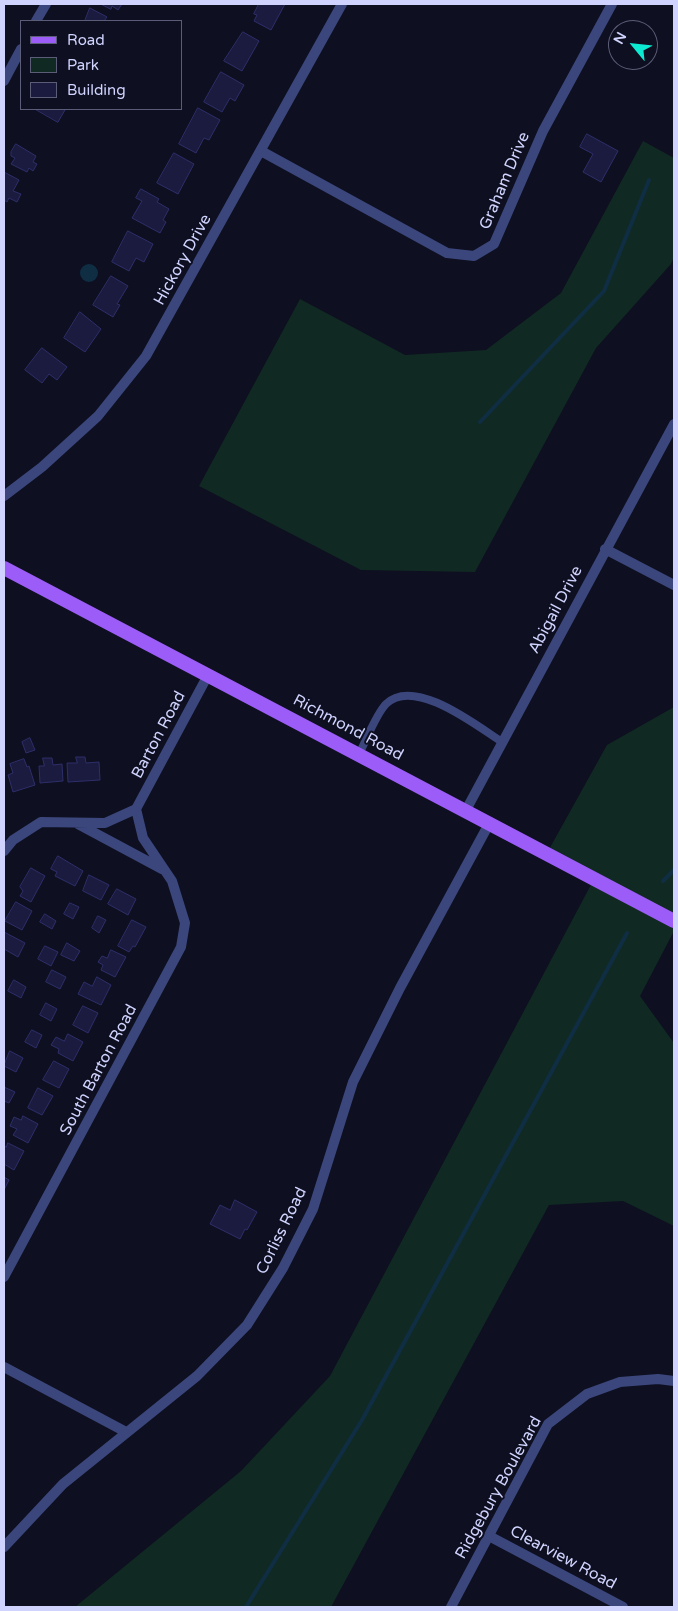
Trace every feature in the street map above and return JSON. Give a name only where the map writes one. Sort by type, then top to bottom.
[{"type":"main road","name":"Richmond Road","points":[[4,568],[490,822],[674,921]]},
{"type":"street","points":[[37,20],[46,4]]},
{"type":"street","name":"Hickory Drive","points":[[4,496],[42,467],[98,416],[146,356],[342,4]]},
{"type":"street","name":"Graham Drive","points":[[261,151],[447,253],[474,256],[494,244],[543,132],[612,4]]},
{"type":"street","points":[[4,81],[20,51]]},
{"type":"street","name":"Abigail Drive","points":[[466,810],[674,424]]},
{"type":"street","points":[[605,549],[674,586]]},
{"type":"street","name":"Barton Road","points":[[136,809],[208,675]]},
{"type":"street","points":[[4,851],[13,840],[40,822],[105,823],[136,809]]},
{"type":"street","name":"South Barton Road","points":[[4,1277],[181,947],[184,923],[172,880],[143,838],[136,809]]},
{"type":"street","points":[[76,822],[166,871]]},
{"type":"street","name":"Corliss Road","points":[[4,1547],[63,1484],[197,1376],[247,1325],[283,1268],[313,1208],[353,1082],[400,988],[490,822]]},
{"type":"street","points":[[4,1367],[126,1432]]},
{"type":"street","name":"Ridgebury Boulevard","points":[[451,1607],[548,1424],[587,1394],[620,1382],[658,1379],[674,1381]]},
{"type":"street","name":"Clearview Road","points":[[489,1536],[622,1607]]},
{"type":"lane","points":[[359,754],[385,704],[397,696],[416,696],[442,705],[502,742]]},
{"type":"green space","points":[[643,141],[674,158],[674,257],[671,264],[596,348],[475,572],[361,570],[199,486],[300,299],[405,355],[486,350],[561,293]]},
{"type":"green space","points":[[674,707],[674,931],[640,996],[674,1043],[674,1226],[623,1201],[549,1205],[331,1607],[75,1607],[241,1471],[330,1376],[594,879],[547,853],[607,745]]},
{"type":"water","points":[[85,264],[93,264],[98,269],[96,280],[85,282],[80,277],[80,269]]},
{"type":"building","points":[[101,4],[122,4],[118,10],[112,6],[111,9]]},
{"type":"building","points":[[259,4],[285,4],[271,30],[254,21],[257,15],[254,14]]},
{"type":"building","points":[[90,8],[107,17],[105,20],[85,20]]},
{"type":"building","points":[[243,32],[259,41],[242,71],[224,61]]},
{"type":"building","points":[[221,72],[244,85],[235,101],[230,98],[222,112],[204,102]]},
{"type":"building","points":[[198,108],[220,120],[209,140],[204,138],[196,153],[179,144]]},
{"type":"building","points":[[37,110],[65,110],[58,122]]},
{"type":"building","points":[[587,134],[618,151],[601,182],[583,172],[593,154],[580,147]]},
{"type":"building","points":[[16,144],[36,156],[33,162],[37,164],[33,171],[29,168],[27,172],[11,164],[15,158],[11,156],[11,152]]},
{"type":"building","points":[[174,153],[194,164],[178,194],[157,183]]},
{"type":"building","points":[[4,172],[19,180],[13,191],[21,194],[17,202],[9,198],[7,202],[4,200]]},
{"type":"building","points":[[141,189],[159,199],[157,202],[169,209],[163,220],[166,222],[160,233],[132,218],[142,201],[136,198]]},
{"type":"building","points":[[128,231],[153,244],[144,262],[136,258],[129,271],[112,262]]},
{"type":"building","points":[[111,276],[128,286],[117,304],[120,305],[113,317],[93,305]]},
{"type":"building","points":[[80,312],[101,329],[85,352],[64,338]]},
{"type":"building","points":[[42,348],[67,367],[57,380],[49,374],[42,383],[25,370]]},
{"type":"building","points":[[30,738],[35,750],[26,753],[22,742]]},
{"type":"building","points":[[76,757],[85,757],[86,763],[99,762],[100,780],[68,782],[67,763],[77,763]]},
{"type":"building","points":[[43,758],[52,758],[53,765],[62,764],[63,781],[40,783],[39,766],[44,766]]},
{"type":"building","points":[[24,759],[27,767],[29,766],[35,785],[13,792],[8,775],[13,773],[10,764]]},
{"type":"building","points":[[58,856],[83,871],[75,886],[55,876],[57,872],[51,869]]},
{"type":"building","points":[[31,868],[45,876],[31,902],[20,896],[23,891],[20,887]]},
{"type":"building","points":[[89,875],[109,885],[101,900],[83,891]]},
{"type":"building","points":[[117,889],[136,899],[128,915],[108,904]]},
{"type":"building","points":[[16,902],[32,911],[22,930],[5,921]]},
{"type":"building","points":[[70,903],[79,907],[73,919],[64,914]]},
{"type":"building","points":[[45,914],[56,921],[52,929],[40,922]]},
{"type":"building","points":[[98,916],[106,920],[99,933],[92,928]]},
{"type":"building","points":[[132,920],[146,927],[135,947],[133,946],[129,952],[118,946]]},
{"type":"building","points":[[4,932],[25,943],[18,957],[4,949]]},
{"type":"building","points":[[67,943],[80,951],[74,961],[61,955]]},
{"type":"building","points":[[45,946],[58,952],[51,966],[38,959]]},
{"type":"building","points":[[111,950],[126,957],[115,977],[101,970],[103,965],[98,962],[102,956],[107,958]]},
{"type":"building","points":[[52,970],[66,977],[60,989],[46,982]]},
{"type":"building","points":[[97,977],[111,985],[101,1005],[78,994],[84,982],[92,986]]},
{"type":"building","points":[[14,980],[26,987],[21,998],[8,991]]},
{"type":"building","points":[[46,1003],[57,1009],[51,1021],[40,1015]]},
{"type":"building","points":[[83,1006],[98,1013],[88,1033],[73,1025]]},
{"type":"building","points":[[32,1030],[42,1035],[36,1048],[25,1042]]},
{"type":"building","points":[[68,1034],[83,1042],[73,1061],[58,1053],[59,1049],[51,1045],[56,1037],[64,1041]]},
{"type":"building","points":[[10,1051],[23,1058],[16,1072],[4,1066]]},
{"type":"building","points":[[54,1061],[69,1069],[59,1088],[43,1080]]},
{"type":"building","points":[[4,1087],[15,1092],[9,1103],[4,1101]]},
{"type":"building","points":[[38,1088],[53,1096],[42,1115],[28,1108]]},
{"type":"building","points":[[23,1116],[38,1124],[28,1143],[13,1135],[17,1129],[10,1126],[14,1117],[21,1120]]},
{"type":"building","points":[[8,1143],[24,1151],[14,1170],[4,1164],[4,1146],[6,1147]]},
{"type":"building","points":[[4,1177],[9,1180],[4,1190]]},
{"type":"building","points":[[235,1200],[257,1212],[240,1239],[210,1224],[220,1205],[230,1210]]},
{"type":"waterway","points":[[480,422],[604,291],[649,180]]},
{"type":"waterway","points":[[663,881],[674,870]]},
{"type":"waterway","points":[[246,1607],[362,1420],[627,933]]}]
